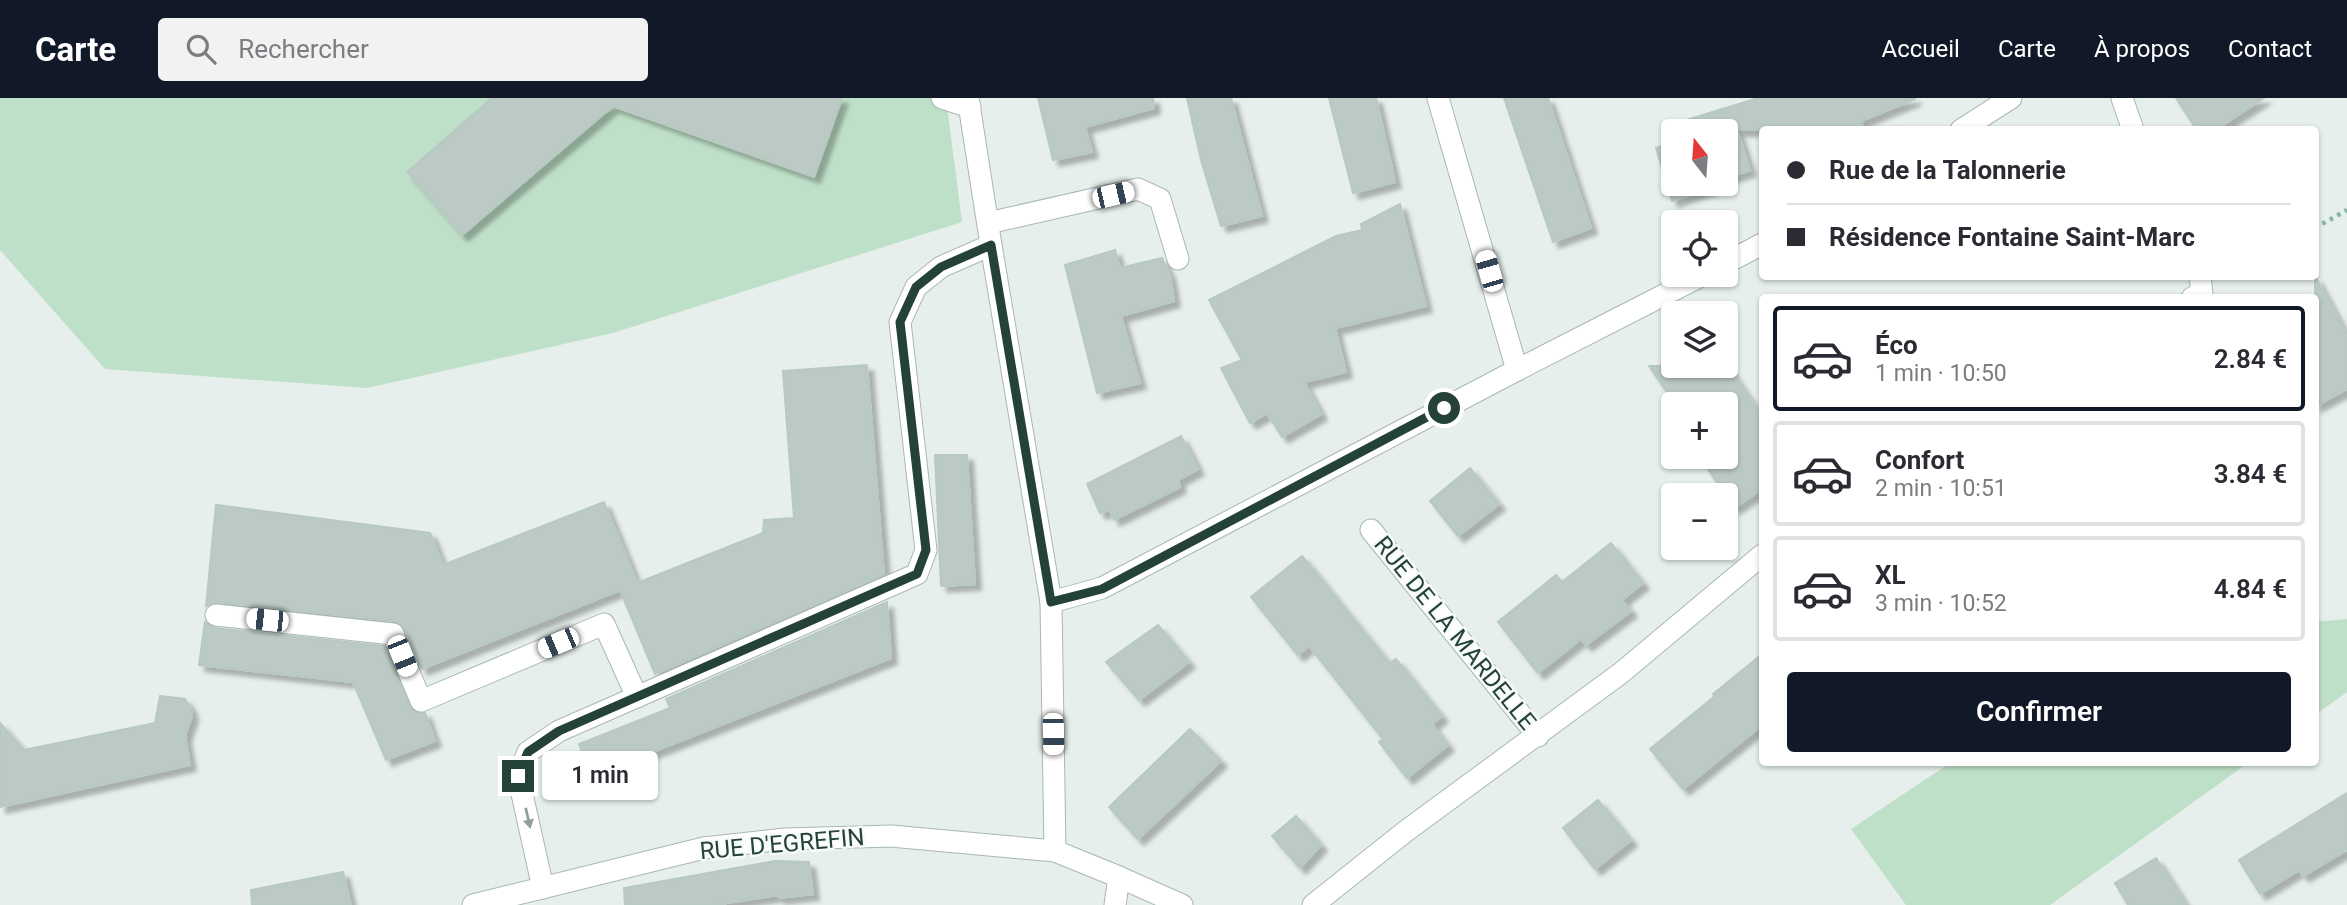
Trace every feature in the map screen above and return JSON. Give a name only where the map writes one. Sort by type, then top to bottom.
[{"type":"street","points":[[942,98],[969,102],[1051,602],[1055,851]]},
{"type":"street","points":[[1438,98],[1517,369]]},
{"type":"street","points":[[1967,126],[2011,98]]},
{"type":"street","points":[[2122,98],[2132,126]]},
{"type":"street","points":[[988,223],[1138,189],[1160,199],[1178,259]]},
{"type":"street","points":[[543,888],[518,776],[528,752],[559,731],[917,574],[926,550],[900,322],[916,287],[941,267],[991,245]]},
{"type":"street","points":[[1738,257],[1759,246]]},
{"type":"street","points":[[1051,602],[1102,589],[1517,369],[1679,287]]},
{"type":"street","name":"RUE DE LA MARDELLE","points":[[1371,530],[1538,736]]},
{"type":"street","name":"RUE DE LA MARDELLE","points":[[1313,905],[1406,831],[1621,673],[1759,558]]},
{"type":"street","points":[[216,615],[393,634],[421,701],[604,624],[637,697]]},
{"type":"street","name":"RUE D'EGREFIN","points":[[473,905],[704,848],[785,839],[891,836],[1055,851],[1182,905]]},
{"type":"street","points":[[1115,905],[1119,877]]},
{"type":"path","points":[[2319,226],[2347,210]]},
{"type":"green space","points":[[0,98],[492,98],[407,171],[462,235],[604,114],[617,109],[814,177],[842,98],[946,98],[962,222],[613,333],[367,388],[105,369],[0,250]]},
{"type":"green space","points":[[2347,619],[2347,692],[2319,712],[2319,622]]},
{"type":"green space","points":[[1946,766],[2244,766],[2050,905],[1906,905],[1851,829]]},
{"type":"building","points":[[492,98],[842,98],[814,177],[613,106],[462,235],[407,172]]},
{"type":"building","points":[[1038,98],[1153,98],[1154,108],[1085,127],[1092,152],[1053,160]]},
{"type":"building","points":[[1187,98],[1231,98],[1262,216],[1221,226],[1201,160]]},
{"type":"building","points":[[1329,98],[1376,98],[1395,182],[1353,193]]},
{"type":"building","points":[[1504,98],[1548,98],[1591,228],[1553,242]]},
{"type":"building","points":[[1758,98],[1915,98],[1861,121],[1863,126],[1759,126],[1759,130],[1738,130],[1738,119],[1690,119]]},
{"type":"building","points":[[2176,98],[2264,98],[2221,126],[2194,126]]},
{"type":"building","points":[[1738,133],[1750,170],[1738,174]]},
{"type":"building","points":[[1661,147],[1661,165],[1656,148]]},
{"type":"building","points":[[1670,196],[1687,196],[1672,201]]},
{"type":"building","points":[[1400,204],[1426,306],[1335,328],[1346,372],[1304,382],[1321,414],[1282,437],[1267,413],[1250,423],[1221,368],[1242,360],[1209,300],[1336,236],[1362,230],[1361,224]]},
{"type":"building","points":[[1115,250],[1120,268],[1162,258],[1170,276],[1174,301],[1121,316],[1140,383],[1097,393],[1065,265]]},
{"type":"building","points":[[2315,280],[2317,280],[2347,336],[2347,389],[2319,404],[2319,294],[2315,294]]},
{"type":"building","points":[[867,365],[884,574],[655,674],[620,590],[422,669],[405,629],[395,621],[217,602],[206,606],[216,505],[430,533],[443,565],[604,502],[637,583],[763,533],[764,520],[794,518],[783,371]]},
{"type":"building","points":[[1649,366],[1661,366],[1661,378],[1736,378],[1759,412],[1759,491],[1738,505],[1738,483],[1717,483],[1708,469],[1738,469],[1738,392],[1667,392]]},
{"type":"building","points":[[1181,436],[1198,469],[1178,480],[1180,487],[1114,520],[1109,510],[1100,513],[1087,484]]},
{"type":"building","points":[[935,455],[967,455],[975,584],[941,586]]},
{"type":"building","points":[[1470,468],[1499,504],[1458,536],[1430,501]]},
{"type":"building","points":[[1611,543],[1643,583],[1622,600],[1631,611],[1586,645],[1581,639],[1538,673],[1498,622],[1556,575],[1562,582]]},
{"type":"building","points":[[1302,556],[1389,663],[1396,659],[1442,716],[1432,724],[1448,745],[1407,778],[1379,742],[1383,739],[1309,646],[1298,655],[1251,597]]},
{"type":"building","points":[[887,602],[891,658],[591,776],[579,744],[670,708],[666,699]]},
{"type":"building","points":[[205,622],[215,628],[384,646],[409,706],[414,712],[425,713],[435,741],[386,760],[353,682],[199,665]]},
{"type":"building","points":[[1158,625],[1189,662],[1139,700],[1106,662]]},
{"type":"building","points":[[1759,656],[1759,727],[1683,789],[1650,749],[1715,696],[1713,694]]},
{"type":"building","points":[[160,696],[185,699],[191,709],[192,716],[185,736],[190,765],[0,807],[0,723],[24,750],[155,723]]},
{"type":"building","points":[[1190,729],[1221,761],[1138,839],[1109,807]]},
{"type":"building","points":[[2347,793],[2347,850],[2303,876],[2299,870],[2260,894],[2239,860]]},
{"type":"building","points":[[1598,800],[1631,840],[1595,869],[1563,828]]},
{"type":"building","points":[[1296,816],[1321,845],[1300,868],[1272,836]]},
{"type":"building","points":[[2156,858],[2186,905],[2128,905],[2115,883]]},
{"type":"building","points":[[775,861],[809,862],[813,894],[779,898],[778,895],[714,905],[625,905],[624,888]]},
{"type":"building","points":[[343,872],[351,905],[252,905],[251,890]]},
{"type":"route","points":[[518,776],[528,752],[559,731],[917,574],[926,550],[900,322],[916,287],[941,267],[991,245],[1051,602],[1102,589],[1444,408]]}]
